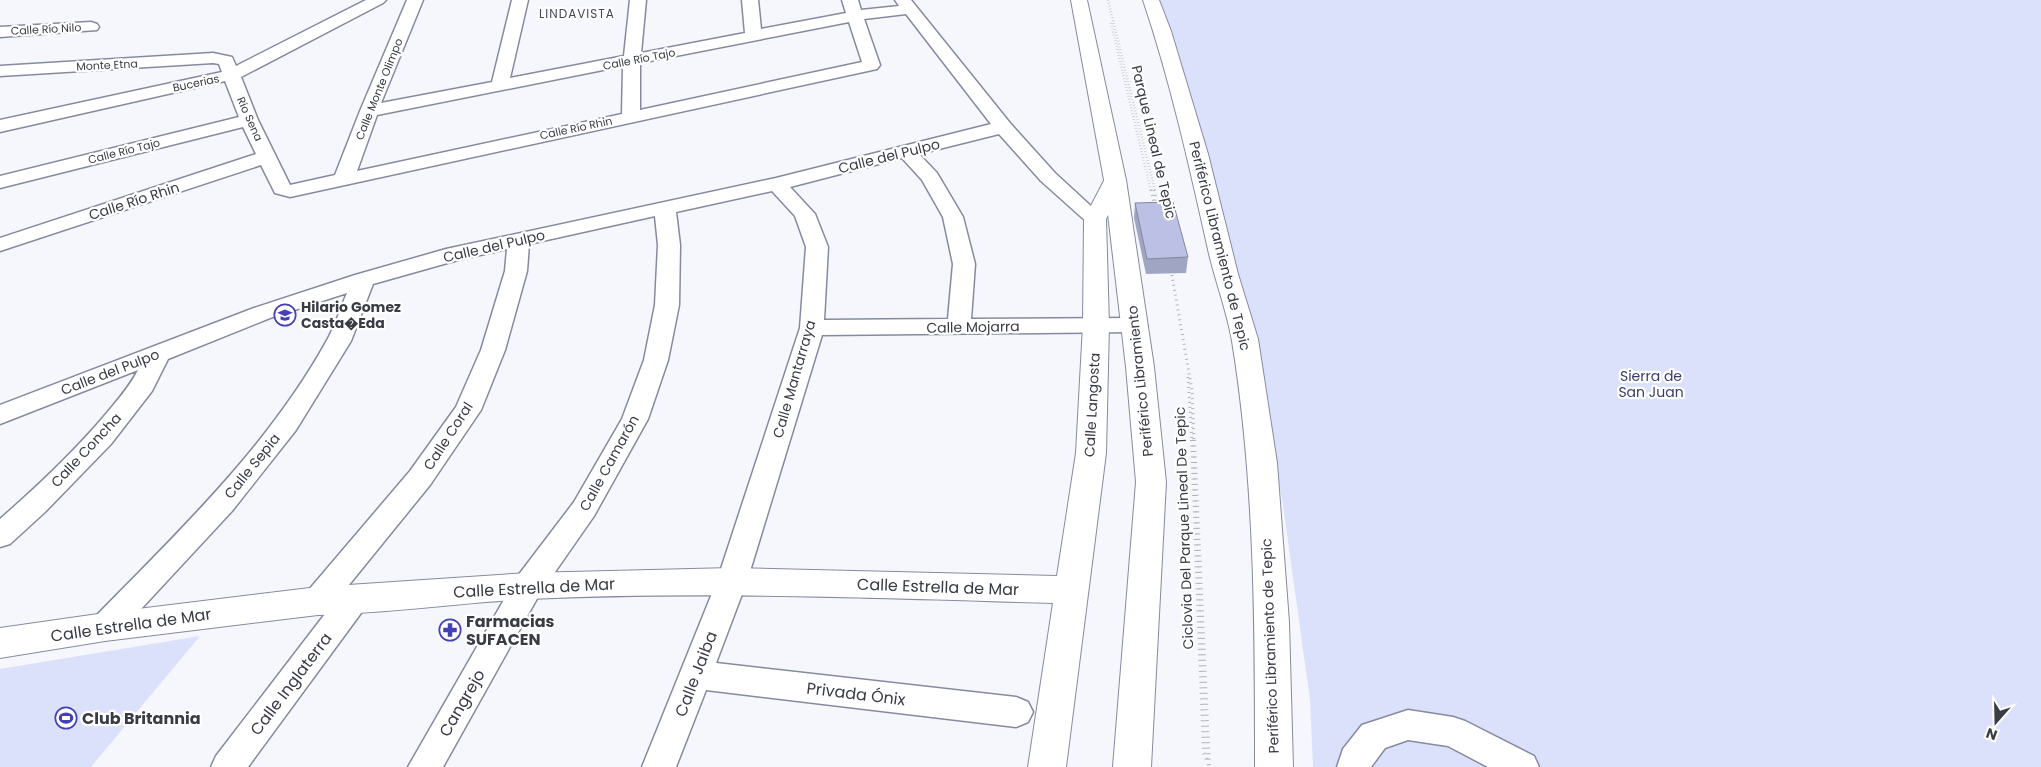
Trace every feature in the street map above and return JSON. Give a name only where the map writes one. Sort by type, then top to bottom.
[{"type":"main road","name":"Periférico Libramiento de Tepic","points":[[1151,0],[1162,31],[1194,145],[1226,274],[1245,339],[1262,463],[1272,622],[1274,767]]},
{"type":"main road","name":"Periférico Libramiento","points":[[1078,1],[1115,180],[1134,325],[1151,482],[1132,767]]},
{"type":"main road","name":"Calle Langosta","points":[[1046,767],[1091,453],[1096,325],[1095,218],[1115,180]]},
{"type":"main road","name":"Calle Estrella de Mar","points":[[0,644],[105,627],[318,601],[354,600],[528,586],[732,581],[1070,590]]},
{"type":"street","name":"Bucerias","points":[[0,126],[231,76],[378,0]]},
{"type":"street","name":"Calle Monte Olimpo","points":[[344,178],[369,111],[415,0]]},
{"type":"street","points":[[500,85],[520,0]]},
{"type":"street","points":[[630,116],[632,60],[638,0]]},
{"type":"street","points":[[750,0],[753,36]]},
{"type":"street","name":"Calle Río Tajo","points":[[369,111],[753,36],[852,8],[906,4]]},
{"type":"street","points":[[906,4],[1004,127],[1048,178],[1095,218]]},
{"type":"street","name":"Calle Río Rhin","points":[[282,189],[290,191],[871,65],[852,8]]},
{"type":"street","name":"Calle Río Nilo","points":[[0,32],[92,27]]},
{"type":"street","name":"Río Sena","points":[[213,58],[226,61],[249,120],[268,156],[282,189]]},
{"type":"street","name":"Monte Etna","points":[[0,71],[213,58]]},
{"type":"street","name":"Calle Río Tajo","points":[[0,182],[249,120]]},
{"type":"street","name":"Calle del Pulpo","points":[[0,415],[262,313],[363,280],[454,254],[776,184],[1004,127]]},
{"type":"street","points":[[907,152],[930,177],[953,217],[964,264],[959,328]]},
{"type":"street","name":"Calle Río Rhin","points":[[0,245],[268,156]]},
{"type":"street","name":"Calle Mantarraya","points":[[732,581],[812,328],[816,247],[805,214],[776,184]]},
{"type":"street","name":"Calle Camarón","points":[[528,586],[584,509],[635,419],[656,360],[668,305],[669,245],[665,208]]},
{"type":"street","name":"Calle Coral","points":[[318,601],[420,478],[468,410],[496,341],[516,271],[518,241]]},
{"type":"street","name":"Calle Sepia","points":[[105,627],[222,504],[287,424],[339,341],[363,280]]},
{"type":"street","name":"Calle Mojarra","points":[[812,328],[1134,325]]},
{"type":"street","name":"Calle Concha","points":[[0,536],[35,505],[102,437],[143,385],[158,354]]},
{"type":"street","name":"Calle Jaiba","points":[[659,767],[732,581]]},
{"type":"street","name":"Cangrejo","points":[[425,767],[528,586]]},
{"type":"street","name":"Calle Inglaterra","points":[[228,767],[354,600]]},
{"type":"street","name":"Privada Ónix","points":[[696,675],[1016,712]]},
{"type":"street","points":[[1354,767],[1355,760],[1374,736],[1408,725],[1454,732],[1522,767]]},
{"type":"path","points":[[1107,0],[1158,213]]},
{"type":"path","points":[[1168,262],[1192,390],[1209,766]]},
{"type":"path","name":"Ciclovia Del Parque Lineal De Tepic","points":[[1174,291],[1190,390],[1204,753],[1209,766]]},
{"type":"green space","name":"Sierra de San Juan","points":[[1155,0],[2041,0],[2041,767],[1313,767],[1310,700],[1282,498],[1219,232]]},
{"type":"green space","name":"Club Britannia","points":[[200,636],[91,767],[0,767],[0,669]]},
{"type":"building","points":[[1173,202],[1188,257],[1147,259],[1135,203]]},
{"type":"place","name":"Hilario Gomez Casta�Eda","points":[[285,315]]},
{"type":"place","name":"Farmacias SUFACEN","points":[[450,630]]},
{"type":"place","name":"Club Britannia","points":[[66,718]]},
{"type":"district","name":"LINDAVISTA","points":[[577,13]]}]
